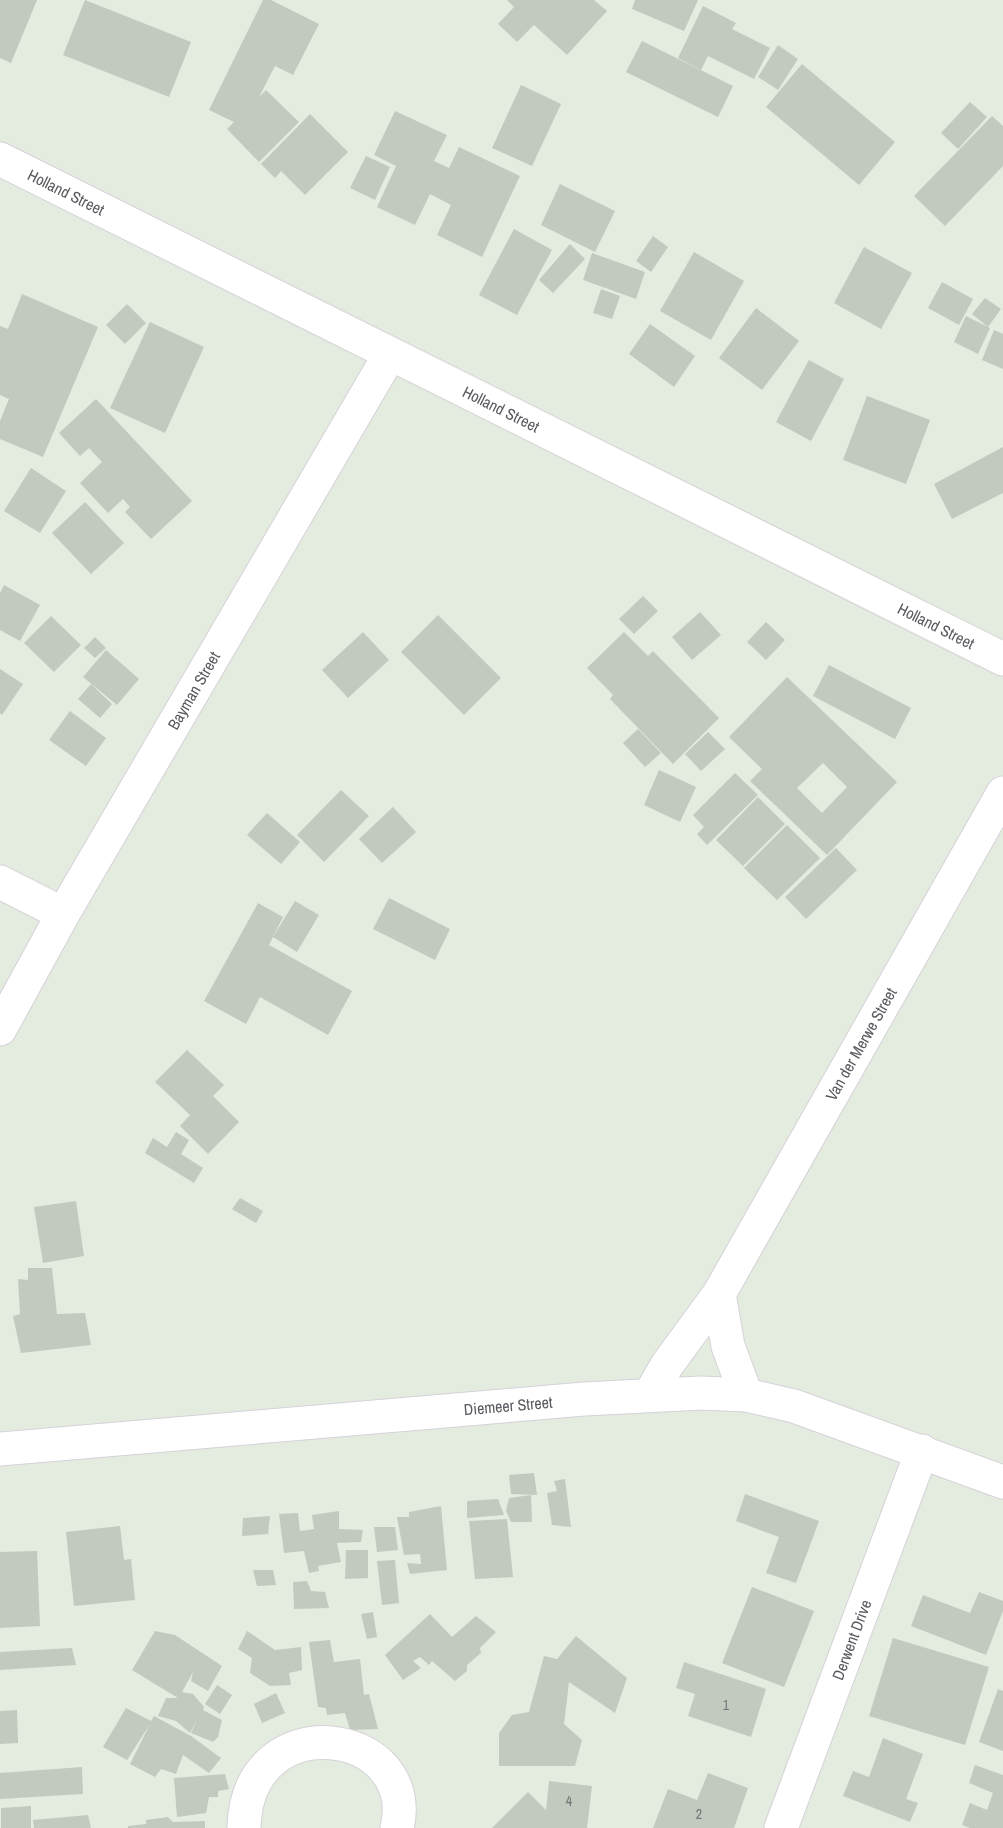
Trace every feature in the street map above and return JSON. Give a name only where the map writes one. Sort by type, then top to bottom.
[{"type":"street","name":"Holland Street","points":[[0,159],[1003,658]]},
{"type":"street","name":"Bayman Street","points":[[0,1029],[63,914],[390,354]]},
{"type":"street","name":"Van der Merwe Street","points":[[650,1395],[667,1365],[718,1294],[1003,794]]},
{"type":"street","points":[[0,882],[63,914]]},
{"type":"street","points":[[718,1294],[728,1346],[746,1395]]},
{"type":"street","name":"Diemeer Street","points":[[0,1449],[650,1395],[746,1395],[794,1406],[922,1450],[1003,1482]]},
{"type":"street","name":"Derwent Drive","points":[[781,1828],[922,1450]]},
{"type":"street","points":[[244,1828],[244,1812],[252,1786],[279,1754],[307,1742],[327,1741],[356,1748],[379,1763],[396,1788],[401,1813],[397,1828]]},
{"type":"building","points":[[0,0],[37,0],[11,63],[0,58]]},
{"type":"building","points":[[85,0],[191,42],[169,97],[63,55]]},
{"type":"building","points":[[263,0],[271,0],[319,24],[293,75],[275,66],[259,97],[266,90],[299,122],[259,162],[227,129],[234,122],[209,110]]},
{"type":"building","points":[[507,0],[594,0],[607,11],[567,55],[534,25],[517,42],[498,24],[514,7]]},
{"type":"building","points":[[635,0],[698,0],[684,31],[632,9]]},
{"type":"building","points":[[703,6],[736,23],[732,29],[770,48],[754,79],[708,56],[701,70],[678,58]]},
{"type":"building","points":[[642,41],[733,86],[718,117],[626,72]]},
{"type":"building","points":[[778,45],[798,59],[778,90],[758,77]]},
{"type":"building","points":[[802,64],[895,142],[859,185],[766,107]]},
{"type":"building","points":[[521,85],[561,104],[532,166],[492,148]]},
{"type":"building","points":[[970,102],[987,117],[958,149],[941,133]]},
{"type":"building","points":[[395,111],[447,135],[434,161],[449,168],[459,147],[520,176],[482,257],[437,235],[451,205],[430,194],[415,225],[377,207],[396,166],[374,155]]},
{"type":"building","points":[[310,114],[348,152],[305,195],[281,171],[275,178],[261,164]]},
{"type":"building","points":[[992,116],[1003,126],[1003,166],[945,226],[914,196]]},
{"type":"building","points":[[366,156],[390,167],[375,200],[350,188]]},
{"type":"building","points":[[560,184],[615,211],[595,252],[541,225]]},
{"type":"building","points":[[514,229],[552,250],[517,315],[479,295]]},
{"type":"building","points":[[653,236],[668,247],[651,272],[636,261]]},
{"type":"building","points":[[570,244],[585,259],[553,293],[539,280]]},
{"type":"building","points":[[864,247],[912,273],[881,329],[834,303]]},
{"type":"building","points":[[694,252],[744,281],[711,340],[660,311]]},
{"type":"building","points":[[592,253],[645,272],[636,299],[583,280]]},
{"type":"building","points":[[942,282],[973,299],[959,325],[928,308]]},
{"type":"building","points":[[601,289],[620,296],[612,319],[593,313]]},
{"type":"building","points":[[22,294],[98,327],[43,457],[0,439],[0,421],[9,399],[0,395],[0,326],[8,329]]},
{"type":"building","points":[[985,298],[1001,309],[988,327],[972,314]]},
{"type":"building","points":[[127,304],[146,323],[125,344],[106,325]]},
{"type":"building","points":[[756,308],[799,341],[762,390],[719,358]]},
{"type":"building","points":[[966,316],[990,328],[978,354],[954,342]]},
{"type":"building","points":[[150,322],[204,347],[165,433],[110,408]]},
{"type":"building","points":[[650,324],[695,356],[674,387],[629,354]]},
{"type":"building","points":[[994,330],[1003,334],[1003,369],[982,360]]},
{"type":"building","points":[[809,360],[844,379],[811,441],[776,422]]},
{"type":"building","points":[[867,396],[930,420],[906,484],[843,460]]},
{"type":"building","points":[[96,399],[192,501],[151,539],[125,512],[130,507],[123,499],[108,513],[80,483],[102,462],[89,448],[80,456],[59,433]]},
{"type":"building","points":[[1003,447],[1003,493],[952,519],[934,484]]},
{"type":"building","points":[[31,468],[66,491],[40,533],[4,511]]},
{"type":"building","points":[[85,502],[124,543],[91,574],[52,533]]},
{"type":"building","points":[[4,585],[40,605],[20,641],[0,630],[0,593]]},
{"type":"building","points":[[643,596],[658,611],[634,634],[619,619]]},
{"type":"building","points":[[700,612],[721,635],[692,660],[672,637]]},
{"type":"building","points":[[438,615],[501,678],[464,715],[401,652]]},
{"type":"building","points":[[51,616],[81,645],[54,672],[24,643]]},
{"type":"building","points":[[766,622],[785,640],[766,660],[747,642]]},
{"type":"building","points":[[363,632],[389,660],[348,698],[322,670]]},
{"type":"building","points":[[624,632],[648,656],[653,651],[719,718],[673,764],[610,699],[613,695],[587,668]]},
{"type":"building","points":[[95,637],[106,648],[95,658],[84,648]]},
{"type":"building","points":[[106,650],[139,679],[117,705],[83,677]]},
{"type":"building","points":[[829,665],[911,708],[895,739],[813,696]]},
{"type":"building","points":[[0,669],[23,684],[2,715],[0,713]]},
{"type":"building","points":[[787,677],[897,782],[827,855],[750,781],[762,769],[729,737]],"holes":[[[823,763],[847,787],[822,813],[797,788]]]},
{"type":"building","points":[[91,684],[112,704],[100,718],[78,699]]},
{"type":"building","points":[[70,711],[106,738],[86,766],[49,740]]},
{"type":"building","points":[[638,729],[661,753],[645,767],[623,743]]},
{"type":"building","points":[[708,732],[725,749],[701,771],[685,754]]},
{"type":"building","points":[[659,770],[696,787],[680,822],[644,805]]},
{"type":"building","points":[[735,773],[758,795],[707,845],[697,834],[704,827],[693,815]]},
{"type":"building","points":[[341,790],[369,816],[324,862],[297,835]]},
{"type":"building","points":[[758,797],[785,824],[743,866],[716,840]]},
{"type":"building","points":[[393,807],[416,832],[382,863],[359,839]]},
{"type":"building","points":[[267,813],[300,842],[281,864],[247,835]]},
{"type":"building","points":[[787,825],[820,858],[777,900],[744,868]]},
{"type":"building","points":[[836,848],[857,870],[806,919],[785,897]]},
{"type":"building","points":[[389,898],[450,929],[435,960],[373,929]]},
{"type":"building","points":[[295,901],[319,915],[297,952],[273,937]]},
{"type":"building","points":[[258,903],[283,917],[269,945],[352,991],[328,1035],[260,997],[246,1024],[204,1001]]},
{"type":"building","points":[[187,1050],[224,1085],[213,1096],[239,1122],[208,1154],[180,1126],[190,1115],[155,1082]]},
{"type":"building","points":[[176,1132],[189,1140],[181,1154],[203,1168],[194,1183],[145,1153],[153,1138],[167,1147]]},
{"type":"building","points":[[240,1198],[263,1211],[256,1223],[232,1209]]},
{"type":"building","points":[[76,1201],[84,1256],[43,1263],[34,1207]]},
{"type":"building","points":[[28,1268],[52,1268],[57,1314],[85,1313],[91,1345],[21,1353],[13,1316],[20,1314],[18,1279],[28,1280]]},
{"type":"building","points":[[534,1473],[537,1495],[511,1494],[509,1475]]},
{"type":"building","points":[[565,1479],[571,1527],[552,1525],[547,1493],[557,1491],[554,1481]]},
{"type":"building","points":[[745,1494],[819,1521],[796,1583],[766,1573],[779,1537],[736,1521]]},
{"type":"building","points":[[531,1495],[532,1522],[511,1522],[506,1511],[509,1498]]},
{"type":"building","points":[[498,1499],[504,1515],[467,1518],[467,1501]]},
{"type":"building","points":[[441,1506],[447,1570],[410,1574],[407,1563],[421,1564],[420,1554],[404,1555],[397,1517],[409,1517],[409,1512]]},
{"type":"building","points":[[339,1511],[339,1529],[363,1530],[361,1542],[337,1543],[341,1562],[318,1566],[319,1571],[309,1573],[304,1551],[284,1553],[279,1514],[298,1513],[300,1531],[314,1529],[312,1515]]},
{"type":"building","points":[[270,1516],[268,1534],[242,1536],[243,1518]]},
{"type":"building","points":[[507,1519],[513,1577],[475,1579],[469,1521]]},
{"type":"building","points":[[120,1526],[124,1560],[131,1559],[135,1600],[74,1606],[66,1532]]},
{"type":"building","points":[[374,1527],[395,1527],[398,1550],[377,1552]]},
{"type":"building","points":[[346,1550],[368,1550],[368,1578],[345,1579]]},
{"type":"building","points":[[37,1551],[40,1626],[0,1628],[0,1552]]},
{"type":"building","points":[[395,1560],[399,1603],[382,1605],[377,1561]]},
{"type":"building","points":[[253,1570],[273,1570],[276,1585],[257,1586]]},
{"type":"building","points":[[307,1581],[311,1591],[325,1592],[329,1608],[294,1609],[293,1582]]},
{"type":"building","points":[[752,1587],[814,1611],[784,1687],[722,1663]]},
{"type":"building","points":[[979,1592],[1003,1601],[1003,1611],[986,1655],[911,1626],[923,1595],[970,1613]]},
{"type":"building","points":[[373,1612],[377,1637],[367,1639],[361,1614]]},
{"type":"building","points":[[430,1614],[452,1637],[476,1616],[496,1632],[480,1648],[481,1653],[467,1665],[467,1671],[455,1681],[432,1661],[429,1665],[420,1657],[413,1661],[421,1668],[403,1680],[385,1655]]},
{"type":"building","points":[[155,1631],[175,1635],[222,1666],[208,1691],[191,1681],[193,1672],[182,1692],[193,1694],[204,1707],[203,1710],[222,1720],[218,1737],[213,1742],[191,1733],[197,1720],[190,1733],[176,1721],[158,1716],[166,1698],[178,1698],[132,1670]]},
{"type":"building","points":[[247,1631],[275,1650],[301,1647],[302,1670],[289,1673],[291,1685],[270,1686],[250,1673],[252,1658],[238,1649]]},
{"type":"building","points":[[576,1636],[627,1678],[615,1713],[569,1682],[564,1724],[582,1740],[575,1766],[499,1766],[499,1733],[512,1715],[529,1712],[544,1656],[557,1659]]},
{"type":"building","points":[[893,1638],[989,1667],[965,1745],[869,1716]]},
{"type":"building","points":[[330,1640],[334,1662],[360,1659],[364,1695],[369,1694],[378,1729],[350,1730],[345,1713],[327,1715],[326,1708],[318,1707],[309,1642]]},
{"type":"building","points":[[72,1648],[76,1665],[0,1670],[0,1652]]},
{"type":"building","points":[[684,1662],[766,1689],[751,1737],[688,1716],[695,1694],[676,1688]]},
{"type":"building","points":[[217,1685],[232,1695],[220,1714],[205,1704]]},
{"type":"building","points":[[998,1689],[1003,1691],[1003,1751],[979,1742]]},
{"type":"building","points":[[276,1693],[285,1713],[262,1723],[254,1704]]},
{"type":"building","points":[[126,1708],[151,1721],[154,1716],[191,1736],[221,1758],[209,1773],[183,1755],[176,1774],[161,1769],[155,1777],[130,1764],[150,1724],[127,1760],[103,1747]]},
{"type":"building","points":[[17,1710],[18,1743],[0,1744],[0,1711]]},
{"type":"building","points":[[883,1738],[923,1754],[906,1799],[918,1803],[910,1822],[843,1796],[853,1771],[869,1777]]},
{"type":"building","points":[[975,1765],[1003,1775],[1003,1828],[970,1828],[962,1825],[970,1803],[987,1810],[993,1793],[969,1783]]},
{"type":"building","points":[[82,1767],[83,1794],[0,1799],[0,1773]]},
{"type":"building","points":[[708,1773],[748,1788],[734,1828],[653,1828],[668,1789],[697,1800]]},
{"type":"building","points":[[225,1774],[229,1789],[218,1791],[218,1797],[209,1797],[206,1813],[177,1817],[174,1778]]},
{"type":"building","points":[[549,1781],[592,1786],[587,1828],[492,1828],[528,1792],[546,1810]]},
{"type":"building","points":[[31,1806],[31,1828],[1,1828],[1,1808]]},
{"type":"building","points":[[88,1815],[91,1828],[34,1828],[33,1820]]},
{"type":"building","points":[[168,1817],[173,1822],[205,1821],[205,1828],[128,1828],[128,1826],[146,1824],[146,1820]]}]
